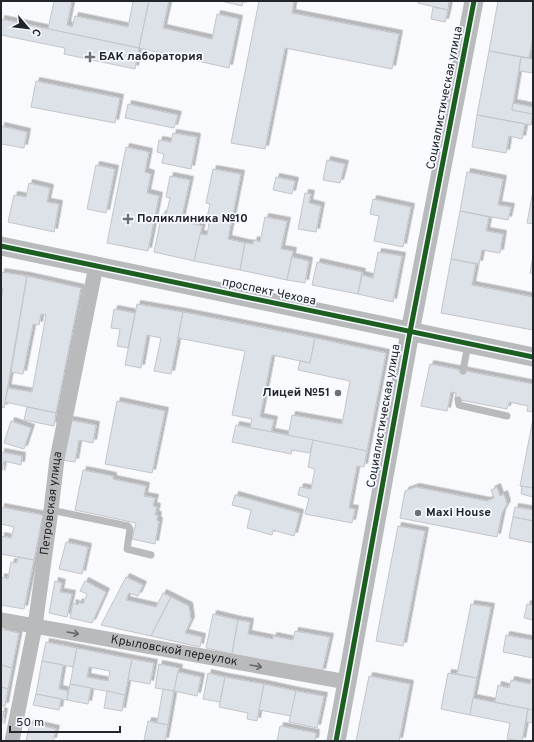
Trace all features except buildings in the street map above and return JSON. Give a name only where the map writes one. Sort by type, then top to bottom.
[{"type":"street","name":"Социалистическая улица","points":[[336,741],[410,332],[474,1]]},
{"type":"street","name":"проспект Чехова","points":[[1,246],[533,357]]},
{"type":"street","name":"Петровская улица","points":[[12,741],[34,626],[57,459],[96,266]]},
{"type":"street","name":"Крыловской переулок","points":[[1,620],[347,682]]},
{"type":"lane","points":[[464,371],[468,344]]},
{"type":"lane","points":[[458,400],[459,405],[507,416]]},
{"type":"lane","points":[[51,510],[128,526],[130,529],[127,549],[151,555]]},
{"type":"cycle path","points":[[336,741],[410,332],[474,1]]},
{"type":"cycle path","points":[[1,246],[533,357]]},
{"type":"place","name":"БАК лаборатория","points":[[90,57]]},
{"type":"place","name":"Поликлиника №10","points":[[128,219]]},
{"type":"place","name":"Лицей №51","points":[[338,393]]},
{"type":"place","name":"Maxi House","points":[[418,513]]}]
